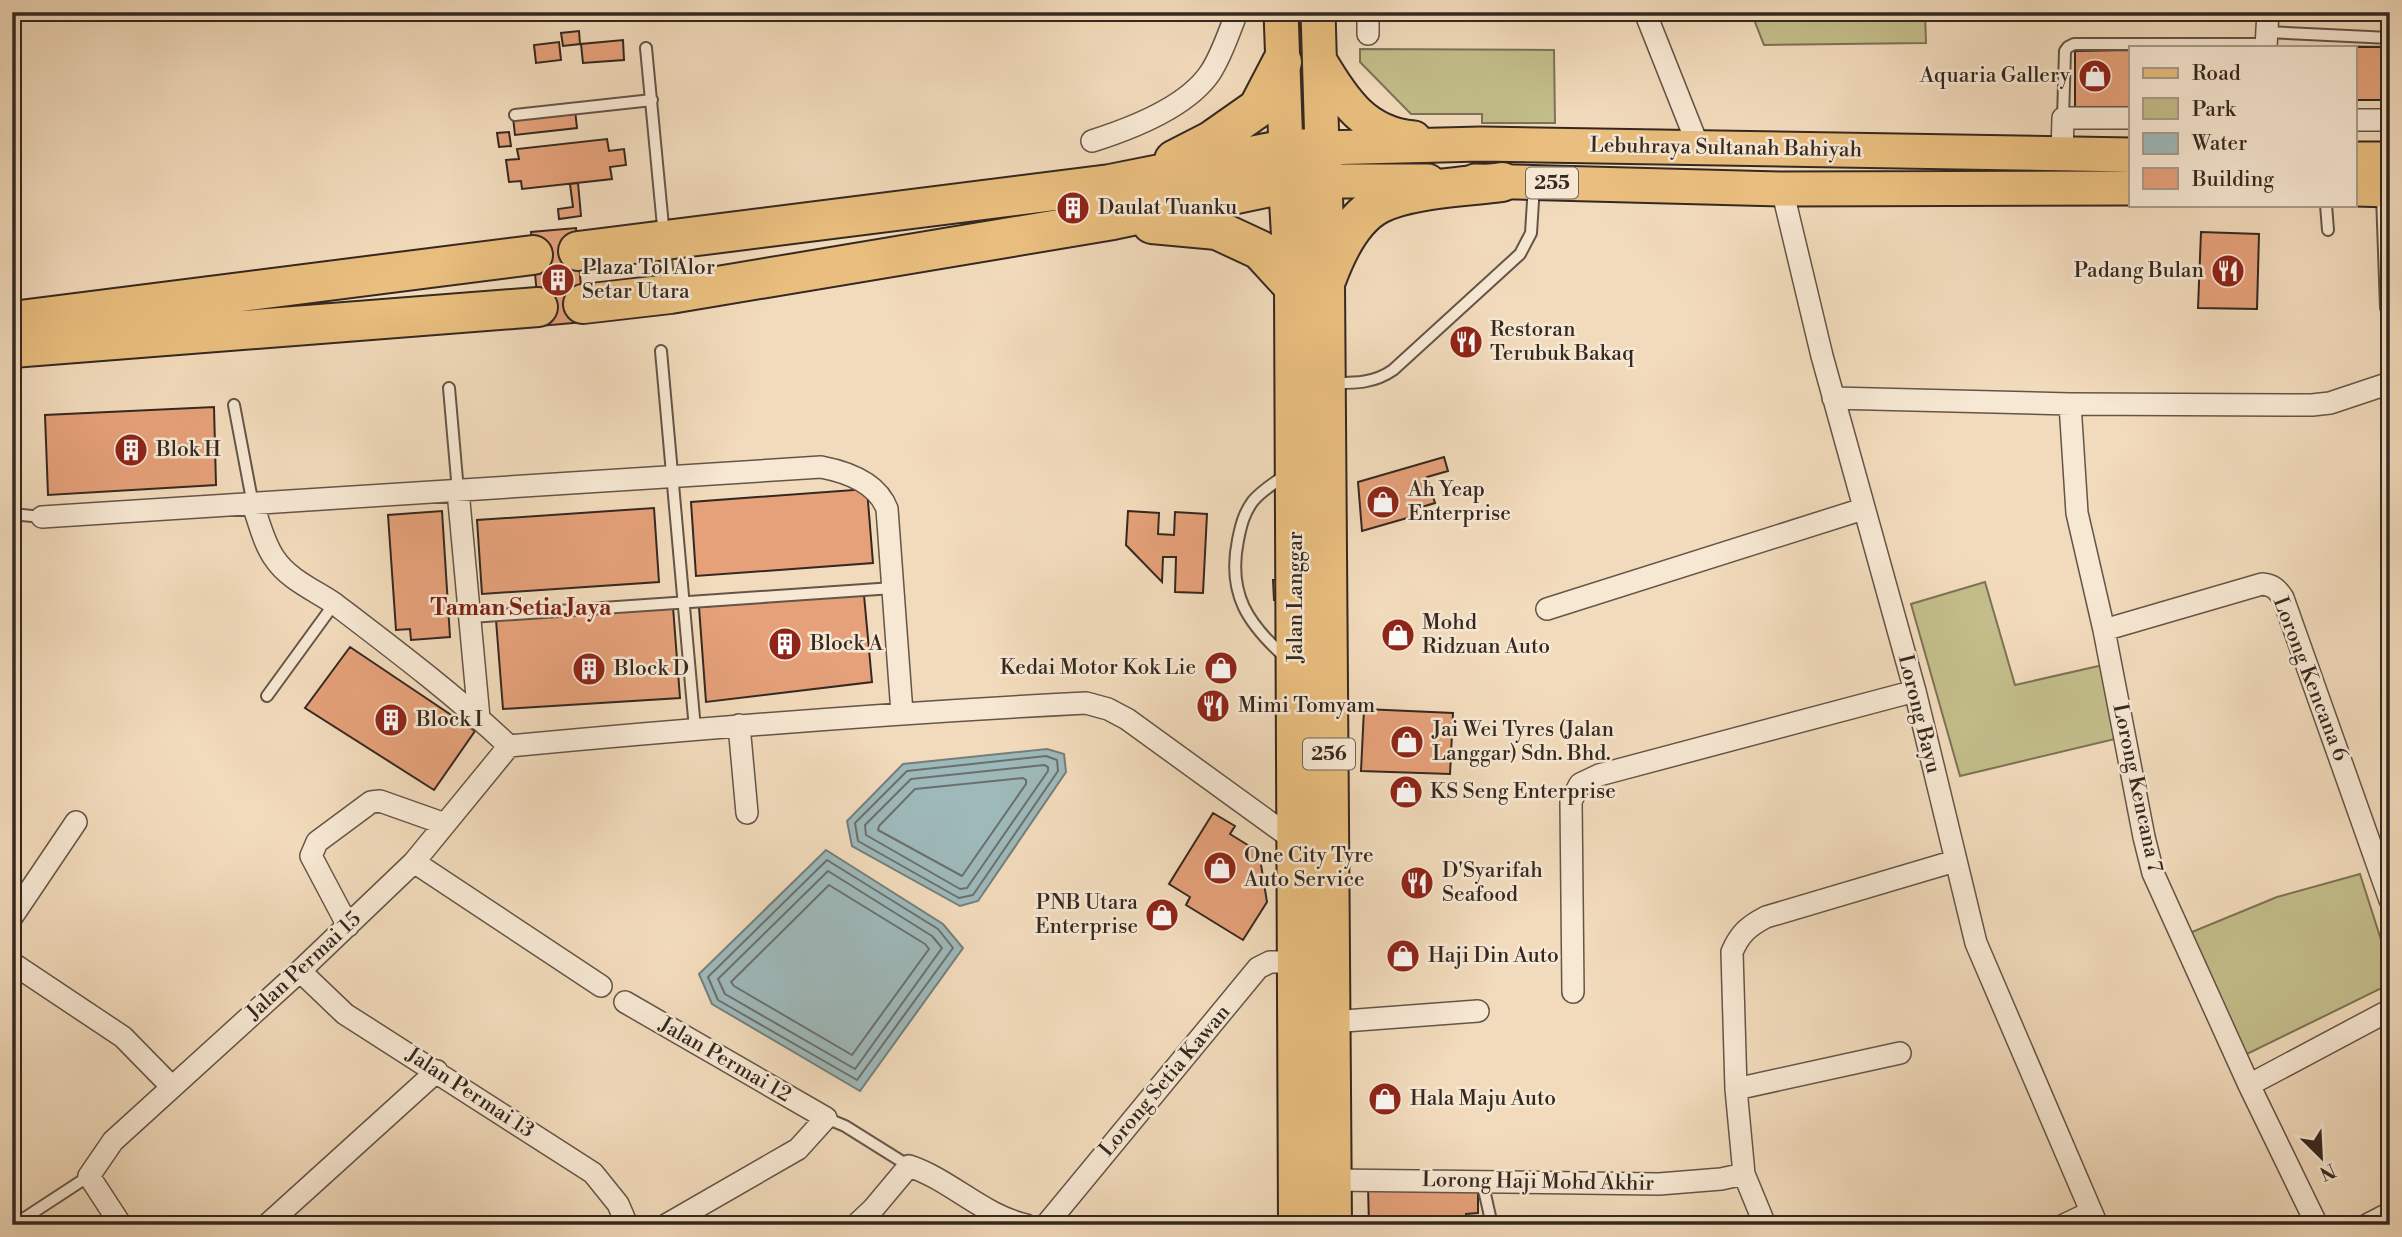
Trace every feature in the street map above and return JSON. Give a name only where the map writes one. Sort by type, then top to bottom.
[{"type":"highway","points":[[1111,202],[1164,164],[1211,141],[1258,108],[1300,61]]},
{"type":"highway","points":[[583,304],[670,294],[1111,202],[1305,165]]},
{"type":"highway","name":"Jalan Langgar","points":[[1305,165],[1310,285],[1326,383],[1332,1225]]},
{"type":"highway","points":[[578,251],[1111,202],[1217,230],[1260,250],[1310,285],[1354,226],[1377,204],[1405,195],[1518,182]]},
{"type":"highway","points":[[12,321],[533,255]]},
{"type":"highway","name":"Jalan Langgar","points":[[1298,1225],[1294,840],[1295,468],[1310,285]]},
{"type":"highway","points":[[12,348],[538,307]]},
{"type":"main road","name":"Jalan Langgar","points":[[1281,12],[1300,61],[1305,165]]},
{"type":"main road","name":"Jalan Langgar","points":[[1300,61],[1318,12]]},
{"type":"main road","points":[[1300,61],[1385,133],[1401,137],[1481,144]]},
{"type":"main road","name":"Lebuhraya Sultanah Bahiyah","points":[[1305,165],[1481,144],[2129,155]]},
{"type":"main road","points":[[1711,148],[1757,166],[1782,188],[1812,167],[1844,151]]},
{"type":"main road","points":[[2356,160],[2379,182]]},
{"type":"main road","name":"Lebuhraya Sultanah Bahiyah","points":[[1305,165],[1518,182],[1782,188],[2129,188]]},
{"type":"street","points":[[1092,141],[1143,122],[1177,104],[1209,74],[1237,12]]},
{"type":"street","points":[[1368,12],[1368,34]]},
{"type":"street","points":[[1645,12],[1711,148]]},
{"type":"street","points":[[2062,153],[2063,118],[2129,118]]},
{"type":"street","points":[[2356,120],[2390,120]]},
{"type":"street","name":"Lorong Bayu","points":[[1782,188],[1833,398],[1915,691],[1976,943],[2094,1218]]},
{"type":"street","points":[[1833,398],[2070,404],[2312,405],[2330,403],[2390,383]]},
{"type":"street","name":"Lorong Kencana 7","points":[[2070,404],[2077,513],[2104,630],[2153,873],[2249,1085],[2317,1225]]},
{"type":"street","points":[[42,517],[821,467],[853,476],[883,498],[887,509],[902,713]]},
{"type":"street","points":[[458,491],[479,718]]},
{"type":"street","points":[[253,505],[275,560],[284,569],[334,604],[479,718],[509,746],[739,724],[1086,703],[1108,709],[1127,719],[1294,840]]},
{"type":"street","points":[[1547,610],[1863,509]]},
{"type":"street","name":"Lorong Kencana 6","points":[[2104,630],[2262,584],[2278,590],[2390,900]]},
{"type":"street","points":[[1573,992],[1571,801],[1580,783],[1599,775],[1915,691]]},
{"type":"street","points":[[739,724],[747,813]]},
{"type":"street","name":"Jalan Permai 15","points":[[89,1176],[113,1141],[300,971],[414,862],[509,746]]},
{"type":"street","points":[[348,926],[311,856],[317,842],[371,802],[380,802],[445,824]]},
{"type":"street","points":[[12,917],[76,822]]},
{"type":"street","points":[[1765,1225],[1744,1174],[1736,1089],[1732,952],[1738,938],[1748,926],[1787,909],[1955,861]]},
{"type":"street","points":[[414,862],[601,986]]},
{"type":"street","name":"Lorong Setia Kawan","points":[[1046,1225],[1258,968],[1270,962],[1297,962]]},
{"type":"street","points":[[12,963],[123,1037],[172,1087]]},
{"type":"street","name":"Jalan Permai 13","points":[[300,971],[345,1014],[593,1173],[618,1204],[626,1225]]},
{"type":"street","name":"Jalan Permai 12","points":[[625,1002],[826,1118]]},
{"type":"street","points":[[2249,1085],[2390,1010]]},
{"type":"street","points":[[1331,1022],[1478,1011]]},
{"type":"street","points":[[1736,1089],[1900,1053]]},
{"type":"street","points":[[267,1225],[437,1072]]},
{"type":"street","points":[[666,1225],[798,1149],[826,1118]]},
{"type":"street","points":[[856,1225],[909,1166],[932,1174],[961,1195],[1000,1216],[1026,1225]]},
{"type":"street","name":"Lorong Haji Mohd Akhir","points":[[1332,1180],[1659,1184],[1721,1179],[1744,1174]]},
{"type":"street","points":[[89,1176],[121,1225]]},
{"type":"street","points":[[2367,1225],[2390,1213]]},
{"type":"street","points":[[2064,1225],[2094,1218]]},
{"type":"lane","points":[[2063,118],[2066,51],[2074,44],[2267,34],[2390,38]]},
{"type":"lane","points":[[646,48],[670,294]]},
{"type":"lane","points":[[515,115],[652,100]]},
{"type":"lane","points":[[1326,383],[1365,382],[1393,370],[1520,254],[1531,233],[1518,182]]},
{"type":"lane","points":[[2379,182],[2386,308]]},
{"type":"lane","points":[[2326,206],[2328,230]]},
{"type":"lane","points":[[661,351],[695,729]]},
{"type":"lane","points":[[449,388],[458,491]]},
{"type":"lane","points":[[234,405],[253,505]]},
{"type":"lane","points":[[1295,468],[1255,498],[1243,516],[1236,554],[1237,592],[1246,610],[1260,635],[1296,666]]},
{"type":"lane","points":[[12,514],[42,517]]},
{"type":"lane","points":[[471,617],[893,588]]},
{"type":"lane","points":[[267,696],[334,604]]},
{"type":"lane","points":[[826,1118],[845,1126],[909,1166]]},
{"type":"lane","points":[[14,1225],[89,1176]]},
{"type":"lane","points":[[1482,1181],[1492,1225]]},
{"type":"green space","points":[[1751,12],[1925,12],[1926,43],[1764,45]]},
{"type":"green space","points":[[1360,49],[1554,50],[1555,123],[1482,123],[1482,114],[1411,114],[1360,62]]},
{"type":"green space","points":[[1985,582],[2015,685],[2103,665],[2119,738],[1960,776],[1911,604]]},
{"type":"green space","points":[[2360,874],[2390,968],[2390,984],[2245,1055],[2187,934],[2277,897]]},
{"type":"water","points":[[1047,749],[1064,754],[1066,772],[978,901],[960,906],[852,846],[847,821],[903,764]]},
{"type":"water","points":[[826,850],[943,924],[963,948],[860,1091],[712,1004],[699,974]]},
{"type":"building","points":[[579,31],[580,44],[563,46],[561,33]]},
{"type":"building","points":[[623,40],[624,60],[583,63],[581,44]]},
{"type":"building","points":[[559,42],[561,60],[536,63],[534,45]]},
{"type":"building","points":[[2356,47],[2390,47],[2390,100],[2356,100]]},
{"type":"building","points":[[2129,50],[2129,113],[2075,113],[2075,51]]},
{"type":"building","points":[[575,110],[577,128],[515,135],[513,117]]},
{"type":"building","points":[[509,132],[511,146],[499,147],[497,133]]},
{"type":"building","points":[[607,139],[609,151],[624,149],[626,165],[610,167],[612,179],[522,189],[521,181],[509,182],[506,160],[519,159],[517,149]]},
{"type":"building","points":[[578,183],[581,216],[559,219],[558,209],[573,207],[570,184]]},
{"type":"building","name":"Plaza Tol Alor Setar Utara","points":[[576,228],[584,322],[540,326],[531,232]]},
{"type":"building","name":"Padang Bulan","points":[[2201,232],[2259,234],[2257,309],[2198,308]]},
{"type":"building","name":"Blok H","points":[[214,407],[216,485],[48,495],[45,415]]},
{"type":"building","points":[[1444,457],[1448,471],[1427,477],[1435,503],[1412,510],[1414,516],[1362,531],[1358,482]]},
{"type":"building","points":[[867,489],[873,563],[696,576],[691,502]]},
{"type":"building","points":[[654,508],[659,582],[482,594],[477,520]]},
{"type":"building","points":[[442,511],[450,637],[411,640],[410,629],[396,630],[388,515]]},
{"type":"building","points":[[1128,511],[1159,513],[1158,534],[1174,535],[1175,512],[1207,514],[1203,593],[1175,592],[1176,557],[1163,557],[1162,582],[1126,545]]},
{"type":"building","points":[[1273,580],[1280,580],[1281,600],[1274,600]]},
{"type":"building","name":"Block A","points":[[864,595],[872,682],[706,702],[699,607]]},
{"type":"building","name":"Block D","points":[[673,607],[680,698],[503,709],[496,620]]},
{"type":"building","name":"Block I","points":[[350,647],[475,731],[434,790],[305,708]]},
{"type":"building","name":"Jai Wei Tyres (Jalan Langgar) Sdn. Bhd.","points":[[1364,709],[1453,713],[1450,774],[1361,771]]},
{"type":"building","name":"One City Tyre Auto Service","points":[[1213,813],[1235,826],[1230,834],[1259,852],[1267,902],[1243,940],[1186,905],[1190,897],[1169,884]]},
{"type":"building","points":[[1368,1186],[1478,1190],[1478,1213],[1466,1214],[1465,1225],[1369,1225]]},
{"type":"place","name":"Aquaria Gallery","points":[[2095,76]]},
{"type":"place","name":"Daulat Tuanku","points":[[1073,208]]},
{"type":"place","name":"Padang Bulan","points":[[2228,271]]},
{"type":"place","name":"Plaza Tol Alor Setar Utara","points":[[558,280]]},
{"type":"place","name":"Restoran Terubuk Bakaq","points":[[1466,342]]},
{"type":"place","name":"Blok H","points":[[131,450]]},
{"type":"place","name":"Ah Yeap Enterprise","points":[[1383,502]]},
{"type":"place","name":"Mohd Ridzuan Auto","points":[[1398,635]]},
{"type":"place","name":"Block A","points":[[785,644]]},
{"type":"place","name":"Kedai Motor Kok Lie","points":[[1221,668]]},
{"type":"place","name":"Block D","points":[[589,669]]},
{"type":"place","name":"Mimi Tomyam","points":[[1213,706]]},
{"type":"place","name":"Block I","points":[[391,720]]},
{"type":"place","name":"Jai Wei Tyres (Jalan Langgar) Sdn. Bhd.","points":[[1407,742]]},
{"type":"place","name":"KS Seng Enterprise","points":[[1406,792]]},
{"type":"place","name":"One City Tyre Auto Service","points":[[1220,868]]},
{"type":"place","name":"D'Syarifah Seafood","points":[[1417,883]]},
{"type":"place","name":"PNB Utara Enterprise","points":[[1162,915]]},
{"type":"place","name":"Haji Din Auto","points":[[1403,956]]},
{"type":"place","name":"Hala Maju Auto","points":[[1385,1099]]},
{"type":"district","name":"Taman Setia Jaya","points":[[521,608]]}]
